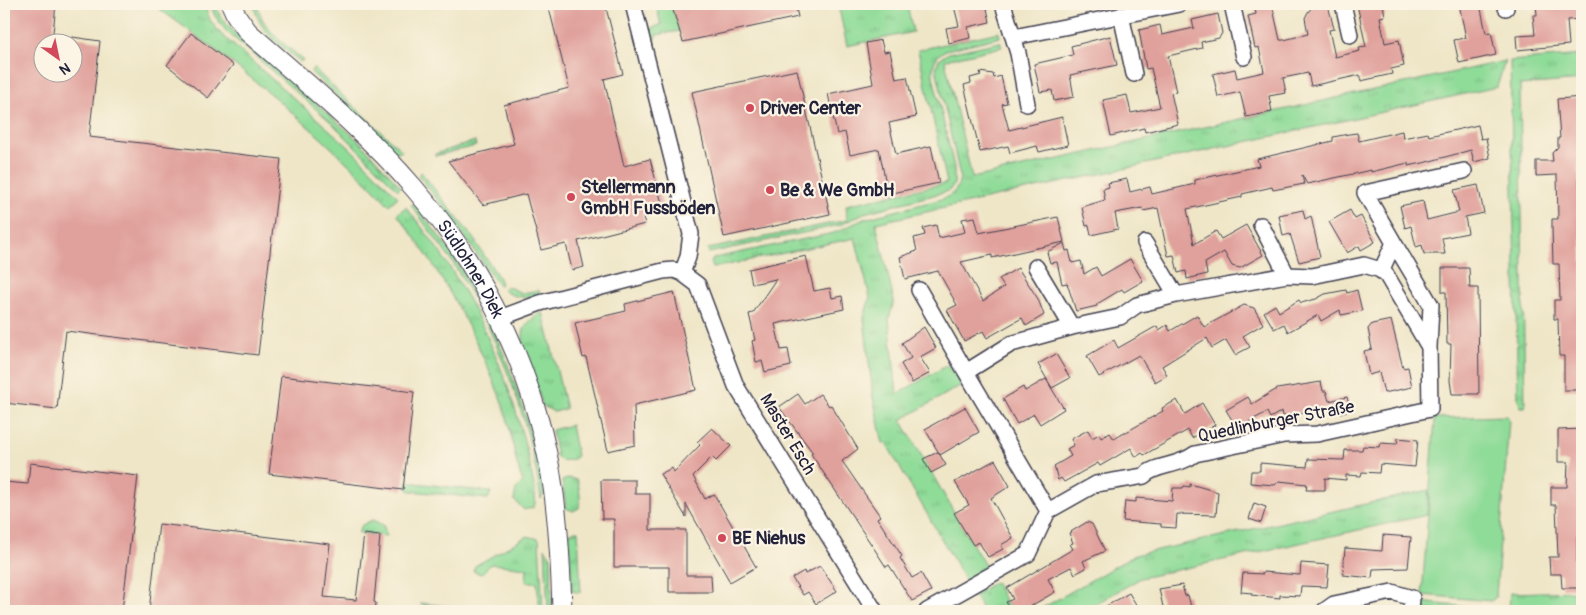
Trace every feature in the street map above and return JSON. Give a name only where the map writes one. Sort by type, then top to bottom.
[{"type":"street","name":"Südlohner Diek","points":[[231,4],[248,32],[352,124],[415,188],[470,264],[500,318],[527,385],[547,456],[557,520],[562,611]]},
{"type":"street","points":[[500,318],[540,304],[664,271],[674,270],[682,273],[688,257],[691,234],[633,4]]},
{"type":"street","points":[[1003,4],[1014,38],[1028,104]]},
{"type":"street","points":[[1014,38],[1179,4]]},
{"type":"street","points":[[1232,4],[1244,57]]},
{"type":"street","points":[[1343,4],[1350,35]]},
{"type":"street","points":[[1121,15],[1134,74]]},
{"type":"street","name":"Quedlinburger Straße","points":[[1048,511],[1096,484],[1144,476],[1150,470],[1184,462],[1195,454],[1284,435],[1317,434],[1430,409],[1429,347],[1432,306],[1365,193],[1464,171]]},
{"type":"street","points":[[1261,225],[1288,275]]},
{"type":"street","points":[[1145,243],[1176,295]]},
{"type":"street","points":[[966,372],[1011,344],[1072,327],[1120,317],[1137,305],[1176,295],[1288,275],[1312,276],[1364,265],[1381,271],[1394,243]]},
{"type":"street","points":[[1036,267],[1072,327]]},
{"type":"street","name":"Quedlinburger Straße","points":[[1381,271],[1384,271],[1429,347]]},
{"type":"street","name":"Master Esch","points":[[682,273],[698,285],[736,386],[875,611]]},
{"type":"street","points":[[919,290],[1048,511],[1028,554],[927,611]]},
{"type":"street","points":[[1324,611],[1334,604],[1392,592],[1412,598],[1411,611]]},
{"type":"green space","points":[[152,4],[204,4],[210,20],[220,33],[350,148],[398,197],[389,205],[334,150],[276,99],[184,26]]},
{"type":"green space","points":[[210,4],[215,4],[220,16],[232,30],[361,143],[401,187],[398,190],[331,122],[226,31],[215,16]]},
{"type":"green space","points":[[254,4],[257,4],[269,29],[303,60],[301,62],[278,44],[265,30],[256,14]]},
{"type":"green space","points":[[656,4],[671,4],[680,31],[656,35],[653,45],[648,29],[661,25]]},
{"type":"green space","points":[[838,4],[907,4],[913,32],[847,46]]},
{"type":"green space","points":[[999,32],[1000,37],[946,50],[939,55],[934,64],[933,76],[954,167],[954,184],[949,191],[864,213],[840,225],[709,253],[708,249],[847,220],[846,205],[947,183],[918,50]]},
{"type":"green space","points":[[1000,42],[1002,47],[945,60],[972,178],[1505,61],[1497,87],[876,223],[894,301],[889,319],[897,394],[953,362],[965,383],[901,420],[988,571],[967,583],[886,443],[883,444],[873,397],[864,318],[870,297],[855,238],[713,268],[711,262],[714,258],[834,233],[864,219],[949,196],[957,188],[960,176],[936,68],[939,59],[949,53]]},
{"type":"green space","points":[[1582,55],[1582,80],[1520,85],[1525,407],[1521,407],[1518,400],[1510,61]]},
{"type":"green space","points":[[313,68],[402,151],[398,153],[311,72]]},
{"type":"green space","points":[[475,141],[476,146],[435,156],[435,154]]},
{"type":"green space","points":[[421,172],[473,238],[499,278],[501,284],[499,286],[449,214],[418,175]]},
{"type":"green space","points":[[414,203],[451,252],[479,300],[476,302],[453,263],[411,205]]},
{"type":"green space","points":[[406,207],[449,266],[484,329],[511,396],[521,431],[534,487],[534,507],[524,510],[514,500],[516,489],[523,482],[503,405],[482,354],[457,305],[429,259],[397,214]]},
{"type":"green space","points":[[506,286],[522,293],[539,290],[540,295],[525,297],[512,295],[503,290]]},
{"type":"green space","points":[[482,306],[503,351],[520,398],[544,493],[541,499],[531,448],[518,401],[501,355],[479,307]]},
{"type":"green space","points":[[543,312],[566,409],[554,412],[543,406],[523,341],[525,327]]},
{"type":"green space","points":[[1507,416],[1509,420],[1496,597],[1491,601],[1422,595],[1435,418]]},
{"type":"green space","points":[[571,425],[577,456],[574,459],[562,461],[557,457],[552,430]]},
{"type":"green space","points":[[569,478],[577,480],[579,490],[579,508],[573,511],[566,508],[562,481]]},
{"type":"green space","points":[[408,482],[491,492],[488,499],[411,491],[407,489]]},
{"type":"green space","points":[[1429,490],[1427,515],[1141,578],[1083,611],[1037,611],[1135,555]]},
{"type":"green space","points":[[372,520],[383,525],[387,536],[358,533],[362,525]]},
{"type":"green space","points":[[578,531],[581,593],[572,591],[569,534]]},
{"type":"green space","points":[[527,536],[539,539],[543,611],[540,611],[537,582],[526,582],[527,568],[491,564],[481,574],[473,571],[475,566]]},
{"type":"green space","points":[[545,548],[551,557],[552,611],[548,611]]},
{"type":"green space","points":[[995,582],[1011,611],[983,611],[974,595]]},
{"type":"green space","points":[[1582,591],[1582,611],[1509,611],[1510,593]]},
{"type":"green space","points":[[1419,602],[1486,609],[1489,611],[1419,610]]},
{"type":"green space","points":[[421,603],[490,611],[470,611],[421,605]]},
{"type":"building","points":[[4,4],[56,4],[53,32],[32,32],[32,82],[82,82],[82,38],[100,41],[89,137],[281,159],[258,355],[66,331],[57,409],[4,403]]},
{"type":"building","points":[[548,4],[605,4],[623,74],[604,79],[624,166],[650,159],[663,207],[642,213],[645,224],[578,241],[584,267],[572,270],[566,244],[541,250],[526,194],[483,205],[448,161],[514,144],[504,105],[569,88]]},
{"type":"building","points":[[671,4],[795,4],[798,17],[683,42]]},
{"type":"building","points":[[986,4],[990,22],[968,27],[970,38],[949,43],[946,28],[959,26],[954,6]]},
{"type":"building","points":[[1254,4],[1272,4],[1280,40],[1308,34],[1305,18],[1308,12],[1315,4],[1319,7],[1328,5],[1334,29],[1329,30],[1335,57],[1360,51],[1359,48],[1366,47],[1357,4],[1383,4],[1385,16],[1380,17],[1385,43],[1399,40],[1404,66],[1391,69],[1392,74],[1361,81],[1360,75],[1311,86],[1308,73],[1283,78],[1286,93],[1269,96],[1272,112],[1246,117],[1240,92],[1218,97],[1213,74],[1235,69],[1237,78],[1264,72],[1259,47],[1255,48],[1248,16],[1256,14]]},
{"type":"building","points":[[1459,4],[1480,4],[1486,33],[1491,32],[1496,55],[1459,63],[1454,40],[1466,38]]},
{"type":"building","points":[[1536,4],[1582,4],[1582,19],[1567,20],[1569,45],[1517,50],[1516,36],[1535,35],[1533,15],[1537,15]]},
{"type":"building","points":[[1218,14],[1222,33],[1219,38],[1201,42],[1202,48],[1168,56],[1176,92],[1171,93],[1178,124],[1145,132],[1144,128],[1111,136],[1103,100],[1127,95],[1131,113],[1160,107],[1151,68],[1146,69],[1139,30],[1160,25],[1162,35],[1194,28],[1192,20]]},
{"type":"building","points":[[191,33],[233,65],[208,98],[167,65]]},
{"type":"building","points":[[1110,36],[1117,65],[1070,75],[1074,97],[1054,101],[1052,90],[1040,92],[1034,64],[1073,55],[1071,46]]},
{"type":"building","points":[[881,40],[884,52],[890,51],[896,79],[907,77],[916,117],[889,123],[896,154],[931,146],[939,183],[888,194],[879,149],[850,155],[845,132],[837,134],[828,94],[873,84],[866,43]]},
{"type":"building","points":[[797,70],[830,214],[724,237],[692,92]]},
{"type":"building","points":[[980,72],[993,74],[994,78],[1001,76],[1007,103],[1002,104],[1009,130],[1062,117],[1068,145],[1039,152],[1037,146],[1010,153],[1008,146],[980,152],[964,85],[971,83],[970,78],[981,75]]},
{"type":"building","points":[[1582,97],[1581,150],[1578,150],[1582,258],[1582,390],[1564,390],[1564,356],[1559,356],[1558,319],[1554,319],[1554,300],[1560,300],[1559,264],[1553,264],[1552,227],[1552,219],[1558,219],[1557,175],[1536,176],[1536,161],[1553,161],[1552,153],[1558,147],[1558,138],[1560,138],[1557,99]]},
{"type":"building","points":[[1478,125],[1481,139],[1486,138],[1490,158],[1474,162],[1471,150],[1423,163],[1408,166],[1408,163],[1307,184],[1302,175],[1304,184],[1273,190],[1272,187],[1242,194],[1242,197],[1187,209],[1194,244],[1216,231],[1221,239],[1246,225],[1263,255],[1240,268],[1232,266],[1224,252],[1205,263],[1207,274],[1187,279],[1186,271],[1178,273],[1174,255],[1168,256],[1158,208],[1143,211],[1142,208],[1115,213],[1118,229],[1091,235],[1089,225],[1086,226],[1082,207],[1105,200],[1103,189],[1109,187],[1108,183],[1127,179],[1130,192],[1150,187],[1152,194],[1195,184],[1195,180],[1259,166],[1257,159],[1333,141],[1333,137],[1357,133],[1359,141],[1402,131],[1403,138],[1428,133],[1429,136]]},
{"type":"building","points":[[1478,185],[1484,213],[1465,217],[1468,233],[1442,238],[1445,254],[1424,254],[1422,245],[1416,247],[1411,226],[1405,228],[1400,206],[1423,201],[1427,220],[1459,212],[1454,190]]},
{"type":"building","points":[[1303,210],[1305,219],[1311,216],[1320,257],[1299,262],[1290,234],[1283,236],[1279,215]]},
{"type":"building","points":[[1350,210],[1355,219],[1361,216],[1375,242],[1361,250],[1359,246],[1347,253],[1329,222]]},
{"type":"building","points":[[975,217],[979,233],[1058,217],[1064,242],[992,258],[992,255],[961,262],[983,301],[1004,287],[999,279],[1018,268],[1038,299],[1044,315],[1026,326],[1022,318],[987,338],[983,331],[964,341],[947,310],[957,305],[938,271],[905,279],[900,257],[917,251],[914,238],[925,235],[923,228],[936,225],[939,238],[965,232],[962,219]]},
{"type":"building","points":[[1064,243],[1066,251],[1069,250],[1072,263],[1081,261],[1084,274],[1096,267],[1101,276],[1130,259],[1143,281],[1124,292],[1122,289],[1097,304],[1097,306],[1076,311],[1067,283],[1062,284],[1057,262],[1050,263],[1047,252]]},
{"type":"building","points":[[806,256],[814,291],[830,288],[832,298],[842,296],[844,309],[775,324],[781,350],[788,349],[791,366],[765,372],[762,361],[756,362],[752,341],[755,340],[749,314],[753,313],[776,279],[752,284],[749,269]]},
{"type":"building","points":[[1442,268],[1469,268],[1470,288],[1478,288],[1479,394],[1452,394],[1450,381],[1451,344],[1447,344],[1446,292],[1442,292]]},
{"type":"building","points":[[1346,290],[1347,293],[1357,290],[1362,311],[1341,315],[1340,310],[1321,321],[1318,315],[1288,332],[1284,324],[1274,329],[1264,312],[1275,305],[1279,312],[1299,300],[1301,303],[1316,299],[1325,294]]},
{"type":"building","points":[[674,292],[696,390],[634,405],[635,445],[608,451],[586,357],[583,358],[575,323],[626,311],[625,304]]},
{"type":"building","points":[[1244,305],[1254,308],[1263,324],[1243,336],[1250,347],[1235,355],[1226,340],[1212,348],[1207,338],[1162,366],[1167,375],[1155,382],[1139,355],[1099,377],[1087,356],[1114,340],[1118,348],[1157,326],[1159,330],[1167,325],[1170,331],[1197,315],[1204,327]]},
{"type":"building","points":[[1391,320],[1403,368],[1408,367],[1412,387],[1384,393],[1379,372],[1369,375],[1364,351],[1372,349],[1368,329],[1372,324]]},
{"type":"building","points":[[924,327],[936,348],[920,357],[930,373],[912,383],[901,364],[911,358],[902,343]]},
{"type":"building","points":[[1056,354],[1070,378],[1052,388],[1038,364]]},
{"type":"building","points":[[281,376],[414,392],[403,490],[269,474]]},
{"type":"building","points":[[1046,379],[1064,409],[1040,424],[1034,414],[1017,424],[1003,399],[1023,387],[1025,391]]},
{"type":"building","points":[[1321,382],[1323,391],[1326,391],[1329,401],[1347,397],[1350,410],[1336,414],[1327,408],[1283,416],[1282,411],[1270,418],[1267,412],[1237,428],[1226,410],[1248,397],[1252,404],[1277,389]]},
{"type":"building","points":[[798,394],[805,404],[820,394],[829,406],[831,405],[858,449],[842,461],[880,516],[877,518],[902,556],[900,558],[912,578],[921,573],[931,591],[912,601],[889,565],[886,567],[811,454],[813,453],[779,407]]},
{"type":"building","points":[[1177,400],[1185,414],[1202,403],[1215,425],[1192,438],[1188,430],[1144,455],[1142,453],[1136,457],[1131,448],[1100,466],[1098,463],[1064,482],[1061,478],[1058,480],[1054,466],[1071,456],[1067,449],[1074,445],[1071,439],[1088,430],[1092,438],[1099,434],[1101,438],[1110,433],[1114,439],[1163,411],[1162,408]]},
{"type":"building","points":[[965,407],[979,432],[940,455],[925,429]]},
{"type":"building","points":[[712,428],[731,446],[716,461],[712,457],[693,476],[705,499],[714,494],[756,567],[730,582],[686,504],[686,517],[660,474],[672,468],[674,472],[700,445],[697,442]]},
{"type":"building","points":[[1582,429],[1582,537],[1577,537],[1577,563],[1582,563],[1582,588],[1562,588],[1561,574],[1550,574],[1549,557],[1558,557],[1556,505],[1551,505],[1551,487],[1567,487],[1568,462],[1558,462],[1558,430]]},
{"type":"building","points":[[1398,438],[1418,440],[1415,467],[1380,464],[1379,473],[1362,472],[1361,476],[1346,475],[1346,480],[1325,478],[1325,490],[1306,490],[1307,484],[1279,481],[1275,485],[1250,483],[1251,471],[1260,471],[1260,463],[1307,467],[1308,459],[1344,460],[1345,450],[1362,450],[1363,446],[1379,447],[1380,443],[1397,444]]},
{"type":"building","points":[[938,452],[946,465],[931,473],[923,459]]},
{"type":"building","points":[[995,460],[1010,486],[991,498],[1013,538],[1001,545],[1003,549],[988,557],[979,542],[973,545],[954,513],[969,505],[955,482]]},
{"type":"building","points":[[30,463],[138,476],[122,611],[4,611],[4,482],[28,484]]},
{"type":"building","points":[[601,480],[635,480],[635,494],[650,494],[650,530],[686,530],[686,575],[711,575],[712,592],[669,592],[669,567],[614,567],[614,519],[602,519]]},
{"type":"building","points":[[1190,484],[1218,492],[1216,515],[1177,514],[1176,528],[1161,527],[1161,524],[1123,521],[1125,501],[1136,502],[1136,498],[1172,501],[1173,488],[1190,487]]},
{"type":"building","points":[[1254,503],[1266,507],[1261,523],[1249,519]]},
{"type":"building","points":[[1087,522],[1092,524],[1105,551],[1083,561],[1086,568],[1075,574],[1071,567],[1048,579],[1055,592],[1022,611],[1011,611],[1006,602],[1013,599],[1007,588],[1073,549],[1070,544],[1073,543],[1069,533]]},
{"type":"building","points":[[159,524],[330,544],[324,597],[356,600],[364,534],[380,536],[374,602],[376,603],[375,611],[149,611]]},
{"type":"building","points":[[1383,535],[1411,537],[1408,568],[1373,569],[1372,578],[1343,575],[1345,548],[1382,551]]},
{"type":"building","points":[[1301,563],[1329,565],[1327,587],[1301,586],[1300,596],[1280,595],[1280,598],[1241,592],[1243,573],[1263,574],[1263,572],[1300,575]]},
{"type":"building","points":[[820,566],[837,591],[816,604],[808,592],[803,595],[792,578],[804,571],[805,574]]},
{"type":"building","points":[[1182,585],[1185,596],[1188,595],[1192,611],[1164,611],[1159,589]]},
{"type":"building","points":[[1129,593],[1140,611],[1098,611]]},
{"type":"place","name":"Driver Center","points":[[750,108]]},
{"type":"place","name":"Be & We GmbH","points":[[770,190]]},
{"type":"place","name":"Stellermann GmbH Fussböden","points":[[571,197]]},
{"type":"place","name":"BE Niehus","points":[[722,538]]}]
